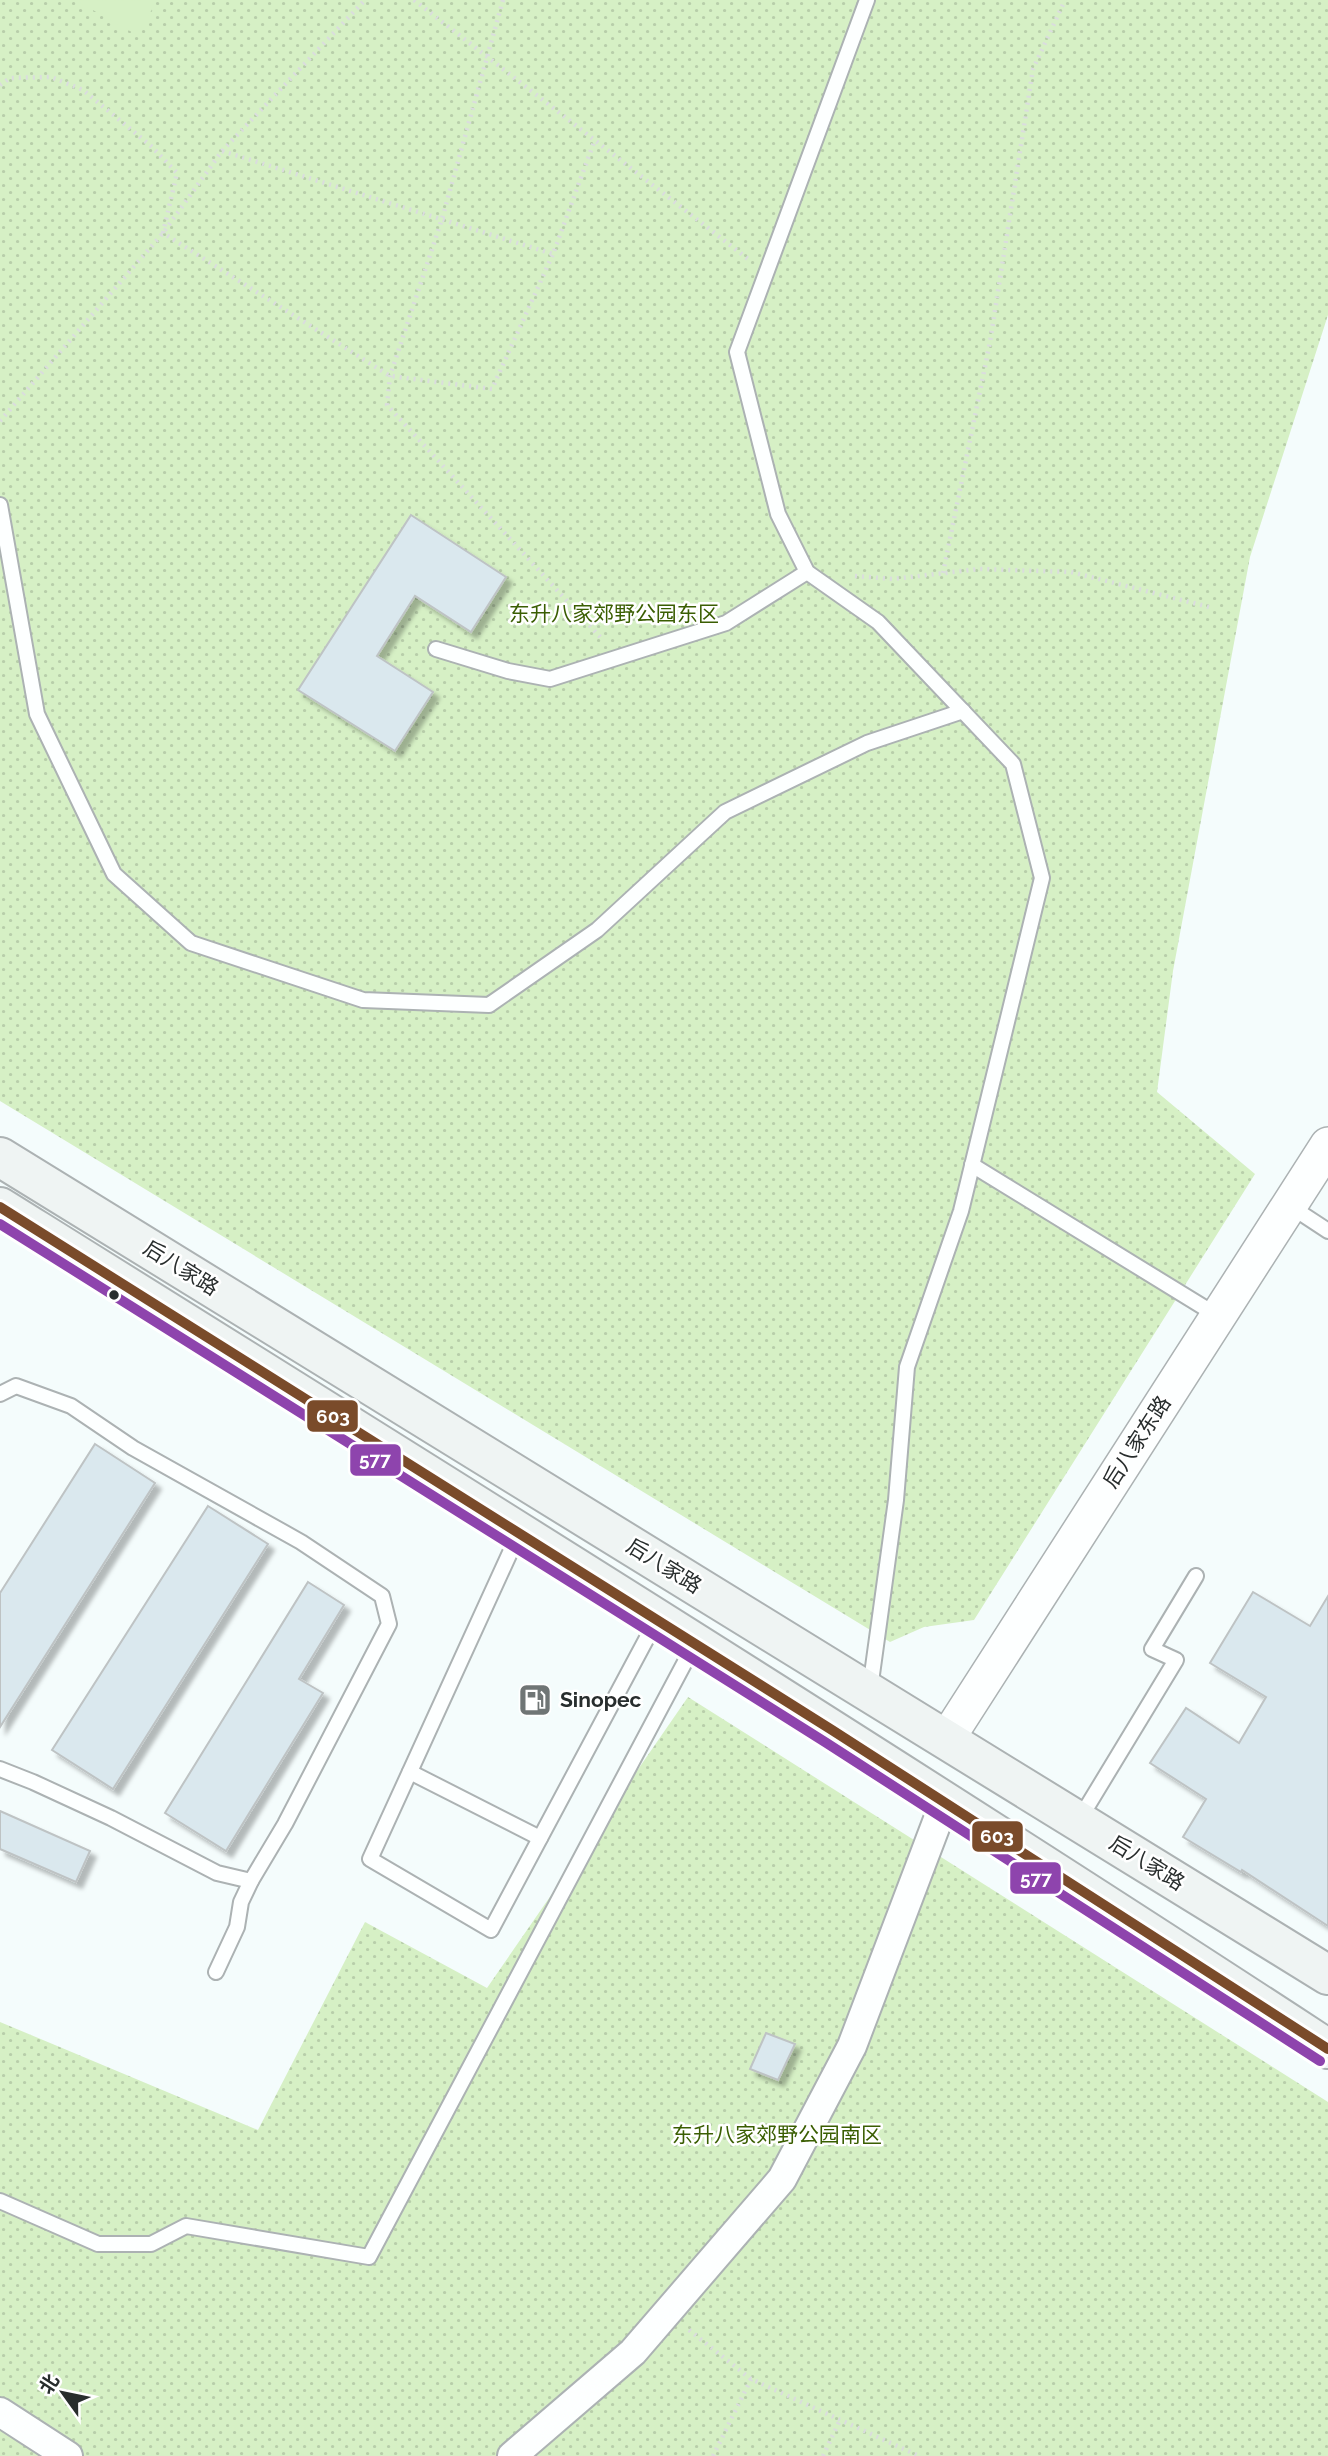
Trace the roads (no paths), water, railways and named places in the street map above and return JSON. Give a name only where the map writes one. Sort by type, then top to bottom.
[{"type":"main road","name":"后八家路","points":[[0,1157],[1328,1975]]},
{"type":"main road","name":"后八家路","points":[[0,1207],[945,1801],[1328,2049]]},
{"type":"street","name":"后八家东路","points":[[946,1740],[1328,1145]]},
{"type":"street","points":[[512,2456],[633,2352],[782,2179],[852,2046],[945,1801]]},
{"type":"street","points":[[0,2412],[68,2456]]},
{"type":"lane","points":[[867,0],[737,352],[778,514],[807,572],[878,622],[1013,764],[1042,878],[961,1211],[907,1367],[897,1500],[869,1692]]},
{"type":"lane","points":[[0,505],[37,714],[114,874],[191,943],[363,1000],[489,1005],[597,930],[725,812],[867,743],[963,711]]},
{"type":"lane","points":[[436,649],[508,671],[550,679],[726,623],[807,572]]},
{"type":"lane","points":[[972,1165],[1218,1315]]},
{"type":"lane","points":[[1289,1205],[1328,1231]]},
{"type":"lane","points":[[0,1394],[16,1386],[71,1406],[133,1448],[301,1542],[383,1595],[389,1624],[285,1824],[251,1881],[241,1902],[237,1927],[216,1972]]},
{"type":"lane","points":[[519,1532],[370,1859],[491,1930],[657,1619]]},
{"type":"lane","points":[[1078,1821],[1176,1660],[1153,1649],[1196,1576]]},
{"type":"lane","points":[[0,2202],[98,2244],[152,2244],[186,2226],[369,2257],[695,1643]]},
{"type":"lane","points":[[0,1769],[111,1818],[217,1873],[251,1881]]},
{"type":"lane","points":[[410,1772],[540,1838]]},
{"type":"place","name":"Sinopec","points":[[535,1700]]},
{"type":"park label","name":"东升八家郊野公园东区","points":[[614,614]]},
{"type":"park label","name":"东升八家郊野公园南区","points":[[777,2135]]}]
